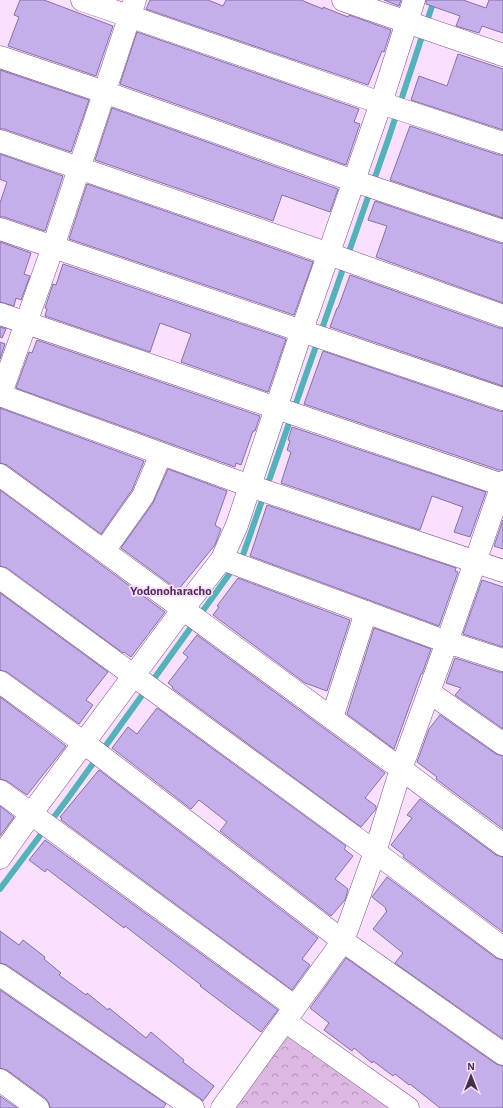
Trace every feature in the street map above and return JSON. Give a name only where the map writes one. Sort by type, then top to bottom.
[{"type":"street","points":[[82,0],[132,8],[381,103],[503,143]]},
{"type":"street","points":[[343,0],[503,55]]},
{"type":"street","points":[[0,858],[183,609],[222,559],[237,525],[302,330],[381,103],[414,0]]},
{"type":"street","points":[[132,8],[53,247],[0,396],[250,486],[503,571]]},
{"type":"street","points":[[0,57],[104,92],[354,181],[503,231]]},
{"type":"street","points":[[0,141],[329,254],[503,316]]},
{"type":"street","points":[[0,229],[503,399]]},
{"type":"street","points":[[0,314],[503,484],[401,769],[375,852],[343,942],[222,1108]]},
{"type":"street","points":[[104,551],[143,496],[161,454]]},
{"type":"street","points":[[0,475],[503,845]]},
{"type":"street","points":[[222,559],[447,642],[503,660]]},
{"type":"street","points":[[0,578],[375,852],[503,948]]},
{"type":"street","points":[[332,718],[366,612]]},
{"type":"street","points":[[0,682],[84,743],[343,942],[503,1054]]},
{"type":"street","points":[[429,692],[503,744]]},
{"type":"street","points":[[0,791],[32,814],[290,1014],[408,1108]]},
{"type":"street","points":[[0,975],[193,1108]]},
{"type":"street","points":[[0,1080],[38,1108]]},
{"type":"green space","points":[[287,1037],[388,1108],[234,1108]]},
{"type":"building","points":[[20,0],[44,0],[113,26],[96,76],[8,46],[19,17],[14,15]]},
{"type":"building","points":[[150,0],[208,0],[223,6],[226,0],[301,0],[323,9],[323,7],[348,17],[349,15],[391,30],[384,52],[382,51],[368,85],[146,9]]},
{"type":"building","points":[[384,0],[401,0],[399,6]]},
{"type":"building","points":[[426,0],[463,0],[486,8],[489,0],[503,0],[503,33],[482,26],[479,33],[456,26],[460,16],[426,4]]},
{"type":"building","points":[[137,32],[359,109],[354,122],[360,124],[346,165],[120,84]]},
{"type":"building","points":[[458,54],[503,69],[503,130],[411,100],[419,76],[447,86]]},
{"type":"building","points":[[0,70],[89,100],[71,152],[4,129],[0,129]]},
{"type":"building","points":[[112,108],[338,189],[330,212],[282,195],[273,221],[95,160]]},
{"type":"building","points":[[410,126],[503,155],[503,218],[390,180]]},
{"type":"building","points":[[0,154],[63,176],[45,231],[0,217],[0,203],[7,182],[0,179]]},
{"type":"building","points":[[87,184],[313,262],[294,315],[69,239]]},
{"type":"building","points":[[375,201],[499,243],[503,243],[503,303],[376,257],[387,226],[368,220]]},
{"type":"building","points":[[0,242],[31,253],[24,274],[30,276],[21,300],[16,298],[14,306],[0,302]]},
{"type":"building","points":[[63,264],[286,339],[268,392],[181,362],[191,334],[160,323],[150,352],[45,316],[47,309],[45,308],[53,284],[56,285]]},
{"type":"building","points":[[350,275],[499,328],[503,328],[503,386],[330,327]]},
{"type":"building","points":[[0,327],[6,329],[2,338],[0,337]]},
{"type":"building","points":[[37,340],[260,416],[241,465],[236,463],[235,467],[16,388],[29,352],[32,353]]},
{"type":"building","points":[[0,342],[5,344],[0,359]]},
{"type":"building","points":[[323,351],[499,411],[503,411],[503,470],[499,470],[304,404]]},
{"type":"building","points":[[0,408],[144,461],[132,490],[101,534],[7,465],[0,463]]},
{"type":"building","points":[[292,427],[486,492],[470,537],[454,532],[463,507],[432,496],[420,530],[281,483],[291,452],[287,450]]},
{"type":"building","points":[[168,469],[227,491],[215,525],[221,529],[215,545],[178,590],[121,548],[153,503]]},
{"type":"building","points":[[0,490],[165,612],[131,657],[124,652],[123,653],[7,568],[0,566]]},
{"type":"building","points":[[267,505],[456,568],[455,571],[458,572],[439,626],[250,556]]},
{"type":"building","points":[[503,520],[503,549],[494,546]]},
{"type":"building","points":[[238,578],[350,620],[327,691],[305,683],[213,615],[219,607],[217,606]]},
{"type":"building","points":[[482,580],[503,587],[503,647],[463,634]]},
{"type":"building","points":[[0,593],[108,672],[86,700],[93,705],[79,724],[7,672],[0,670]]},
{"type":"building","points":[[374,628],[431,649],[394,749],[347,714]]},
{"type":"building","points":[[197,635],[385,773],[365,798],[376,806],[376,809],[361,827],[172,688],[173,687],[168,683],[188,657],[183,653]]},
{"type":"building","points":[[455,658],[503,672],[503,729],[455,695],[461,688],[446,683]]},
{"type":"building","points":[[0,697],[66,746],[27,795],[7,781],[0,779]]},
{"type":"building","points":[[157,708],[346,846],[344,849],[353,856],[335,879],[348,889],[345,900],[331,916],[220,831],[227,822],[199,800],[191,809],[112,748],[128,727],[137,734]]},
{"type":"building","points":[[440,715],[496,754],[503,756],[503,829],[436,779],[437,777],[417,762],[429,729]]},
{"type":"building","points":[[99,770],[318,938],[302,959],[310,965],[292,990],[61,820],[62,818],[60,817]]},
{"type":"building","points":[[420,799],[496,855],[503,857],[503,932],[403,857],[404,855],[391,845],[412,818],[407,815]]},
{"type":"building","points":[[0,806],[14,817],[0,836]]},
{"type":"building","points":[[45,840],[278,1010],[261,1032],[200,986],[201,985],[125,926],[124,928],[47,869],[45,872],[29,860]]},
{"type":"building","points":[[387,877],[496,958],[503,960],[503,1039],[395,963],[403,953],[373,929],[387,911],[385,909],[386,908],[372,897]]},
{"type":"building","points":[[0,931],[19,945],[23,940],[45,957],[44,959],[61,973],[59,975],[86,995],[87,993],[108,1010],[109,1008],[146,1038],[151,1032],[184,1060],[183,1062],[214,1086],[203,1101],[7,965],[0,963]]},
{"type":"building","points":[[346,958],[496,1064],[503,1066],[503,1108],[440,1108],[410,1084],[409,1085],[395,1074],[393,1076],[373,1061],[372,1063],[354,1048],[352,1051],[324,1030],[329,1023],[310,1008]]},
{"type":"building","points":[[0,990],[166,1104],[163,1108],[50,1108],[49,1103],[45,1098],[7,1070],[0,1068]]},
{"type":"building","points":[[0,1096],[17,1108],[0,1108]]},
{"type":"waterway","points":[[0,889],[66,801],[243,555],[388,140],[434,0]]},
{"type":"district","name":"Yodonoharacho","points":[[171,591]]}]
